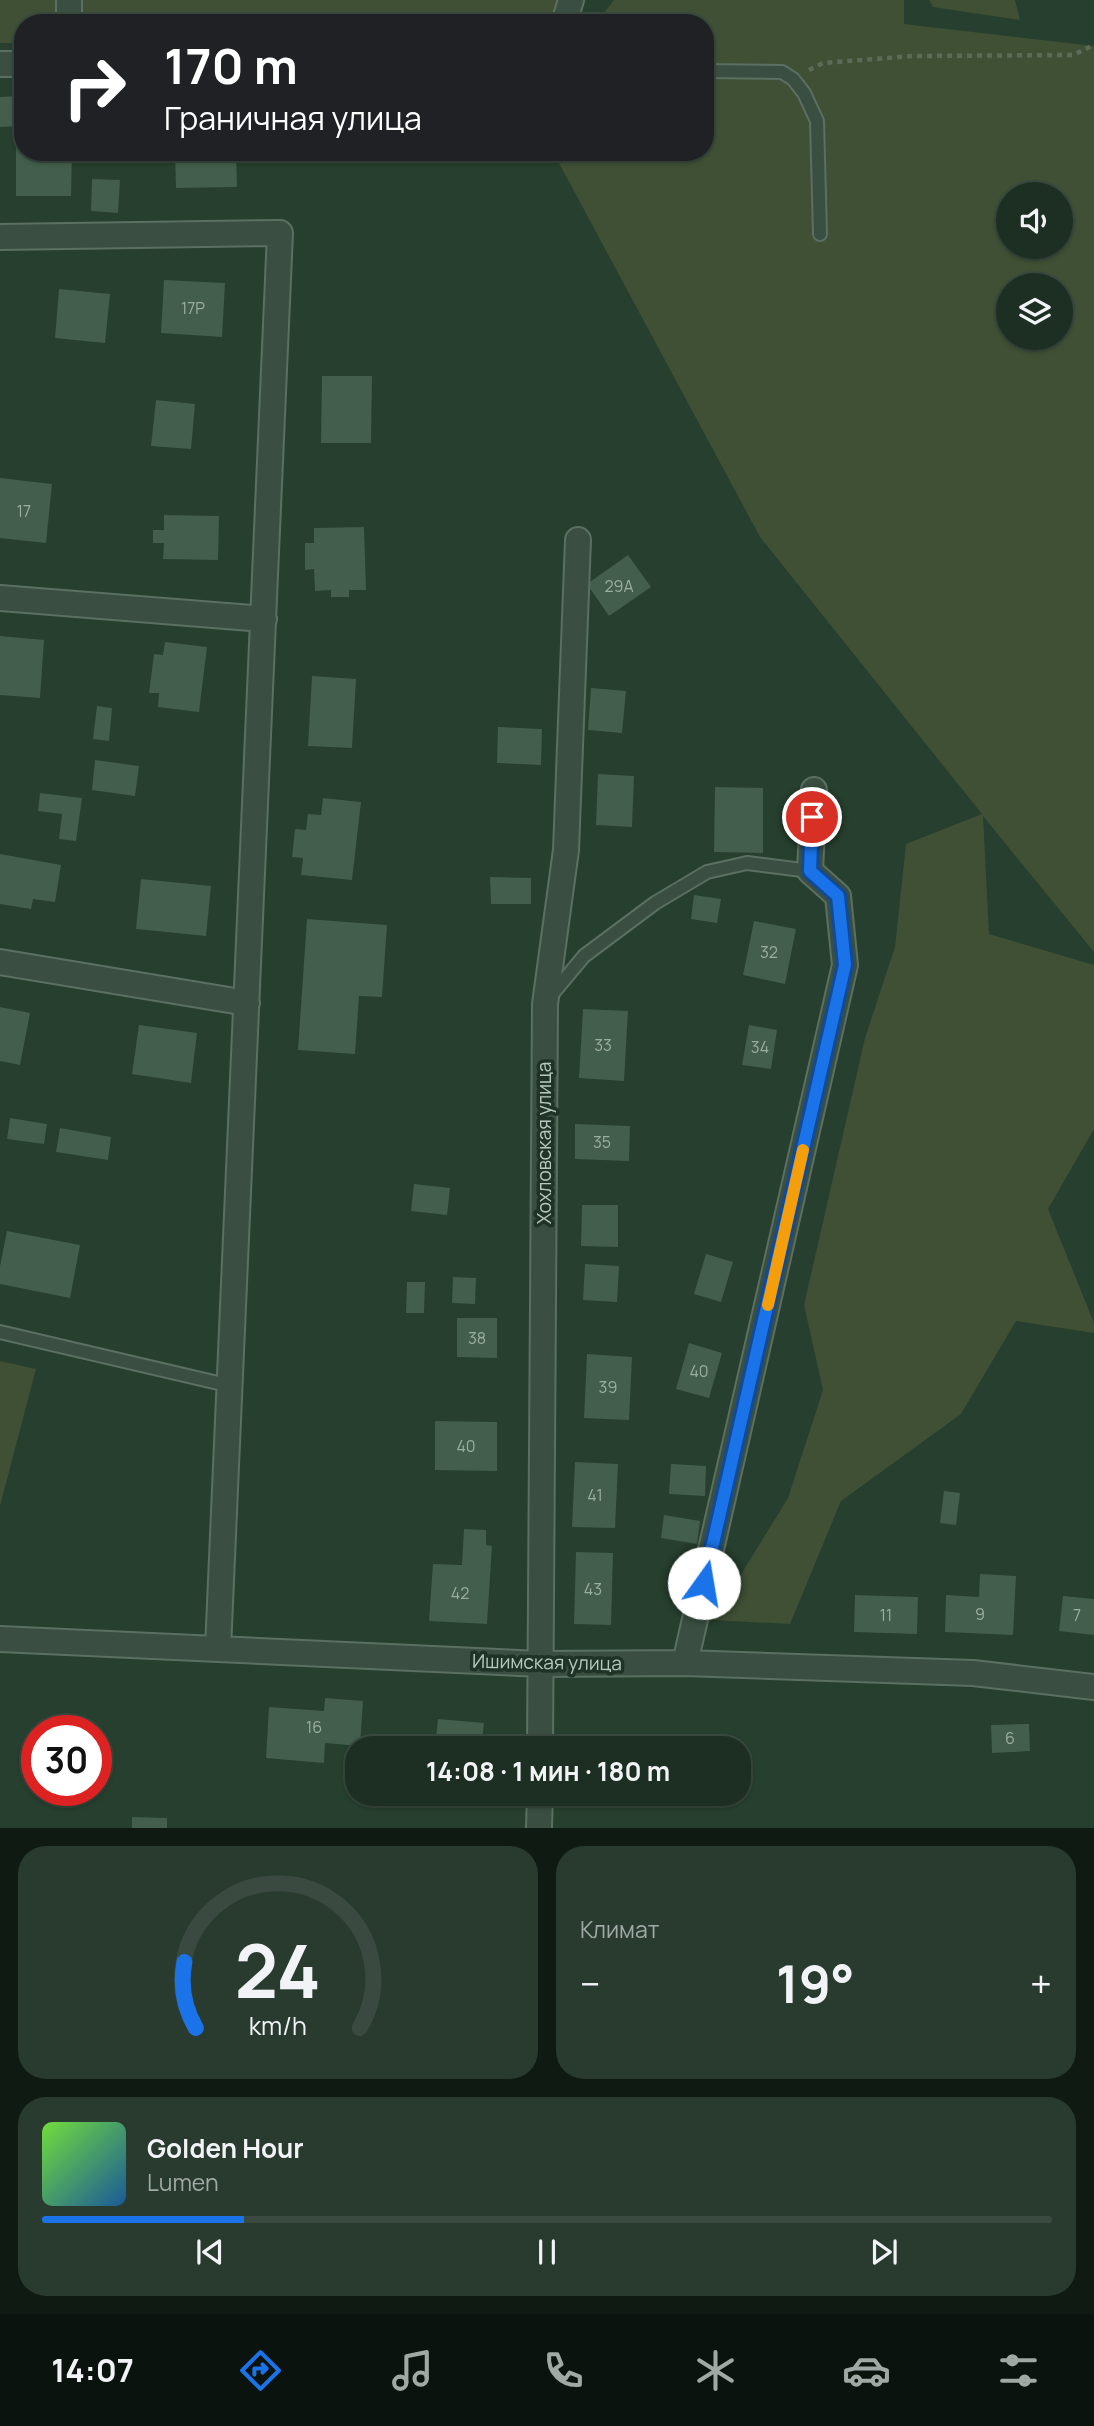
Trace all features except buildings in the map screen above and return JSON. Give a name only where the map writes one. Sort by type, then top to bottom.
[{"type":"street","points":[[0,237],[280,233],[218,1649]]},
{"type":"street","name":"Хохловская улица","points":[[540,1736],[545,1004],[566,850],[578,540]]},
{"type":"street","points":[[0,598],[264,620]]},
{"type":"street","points":[[685,1663],[845,965],[838,896],[810,871],[814,790]]},
{"type":"street","points":[[0,962],[247,1003]]},
{"type":"street","name":"Ишимская улица","points":[[0,1639],[541,1664],[685,1663],[973,1673],[1094,1687]]},
{"type":"street","points":[[539,1828],[540,1806]]},
{"type":"lane","points":[[714,71],[782,72],[793,79],[804,93],[817,121],[820,234]]},
{"type":"lane","points":[[545,1004],[584,956],[655,903],[707,872],[747,863],[810,871]]},
{"type":"lane","points":[[0,1332],[231,1386]]},
{"type":"path","points":[[793,79],[823,63],[913,56],[1073,55],[1094,45]]},
{"type":"green space","points":[[0,0],[570,0],[564,14],[14,14],[14,43],[0,43]]},
{"type":"green space","points":[[614,0],[904,0],[904,24],[1094,46],[1094,952],[983,816],[989,934],[1094,965],[1094,1129],[1048,1209],[1094,1323],[1094,1333],[1016,1321],[961,1414],[841,1501],[790,1624],[713,1620],[788,1498],[823,1390],[804,1305],[865,1038],[895,947],[906,844],[982,814],[760,537],[558,161],[714,161],[714,14],[603,14]]},
{"type":"green space","points":[[929,0],[1015,0],[1020,20],[933,7]]},
{"type":"green space","points":[[0,1361],[36,1369],[0,1506]]},
{"type":"slow traffic","points":[[768,1305],[803,1150]]},
{"type":"route","points":[[704,1583],[845,965],[838,896],[810,871],[812,817]]}]
